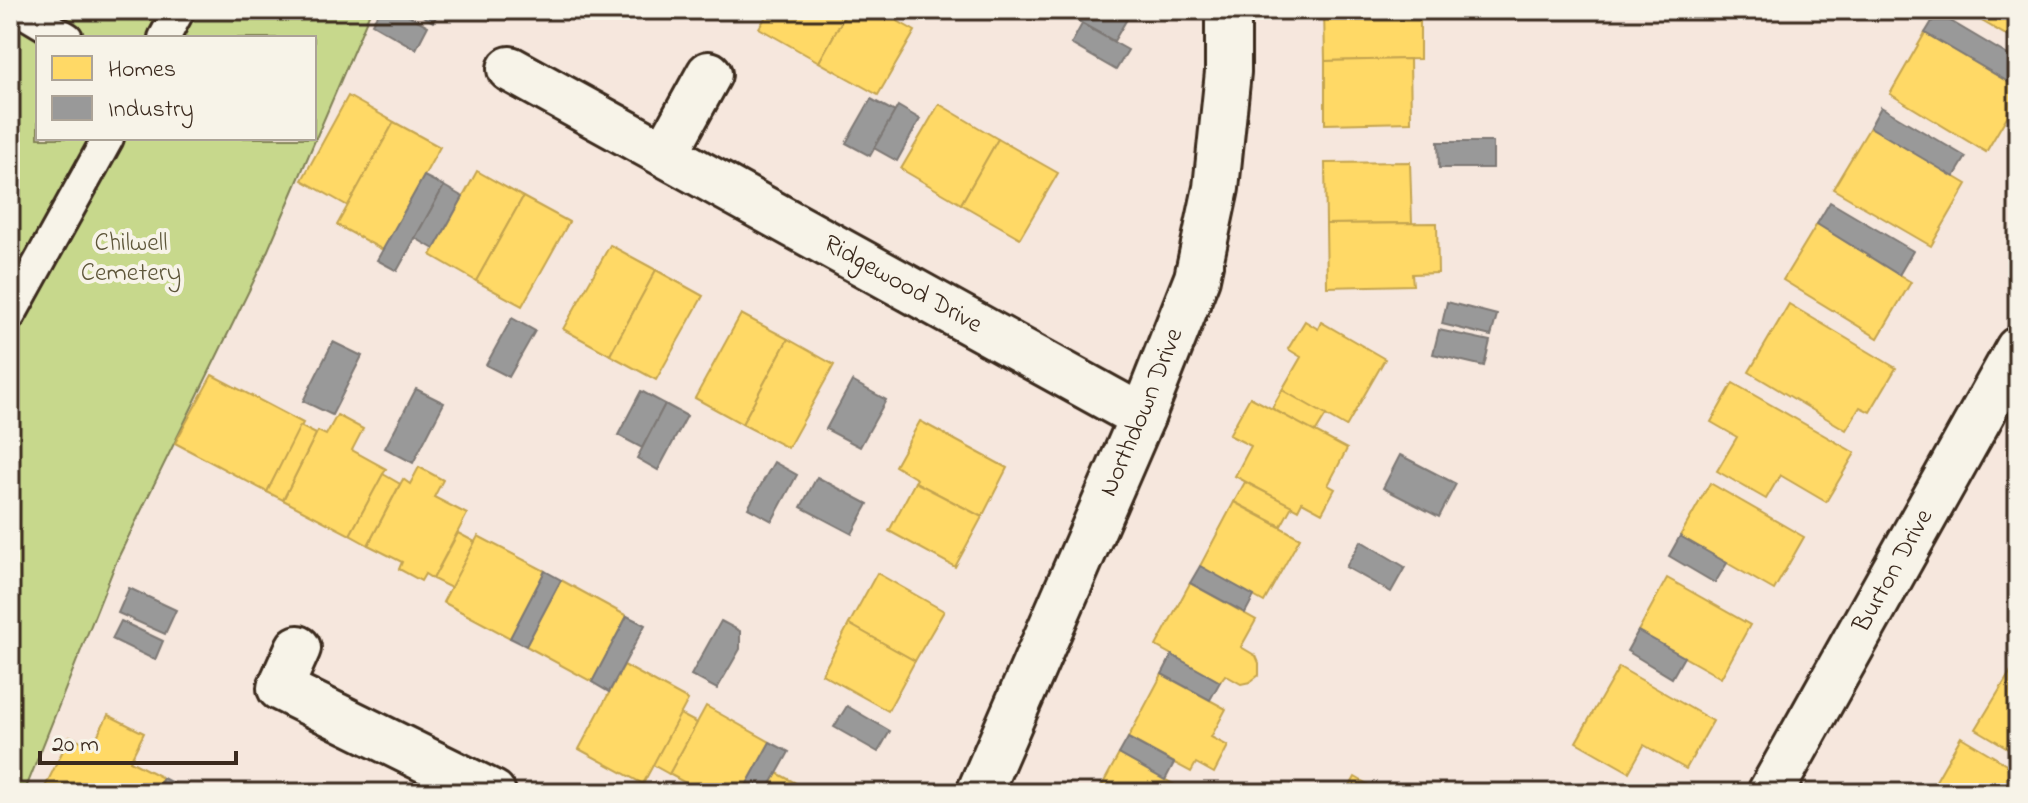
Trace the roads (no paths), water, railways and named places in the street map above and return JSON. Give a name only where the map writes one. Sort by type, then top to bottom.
[{"type":"street","name":"Northdown Drive","points":[[979,793],[1142,417],[1197,278],[1209,230],[1224,124],[1228,10]]},
{"type":"street","name":"Ridgewood Drive","points":[[510,69],[1142,417]]},
{"type":"street","points":[[665,154],[709,74]]},
{"type":"street","name":"Burton Drive","points":[[1770,793],[2018,349]]},
{"type":"street","points":[[298,648],[280,688],[493,793]]},
{"type":"lane","points":[[20,10],[64,36]]},
{"type":"lane","points":[[165,36],[179,10]]},
{"type":"lane","points":[[12,306],[107,140]]},
{"type":"park label","name":"Chilwell Cemetery","points":[[131,259]]}]
